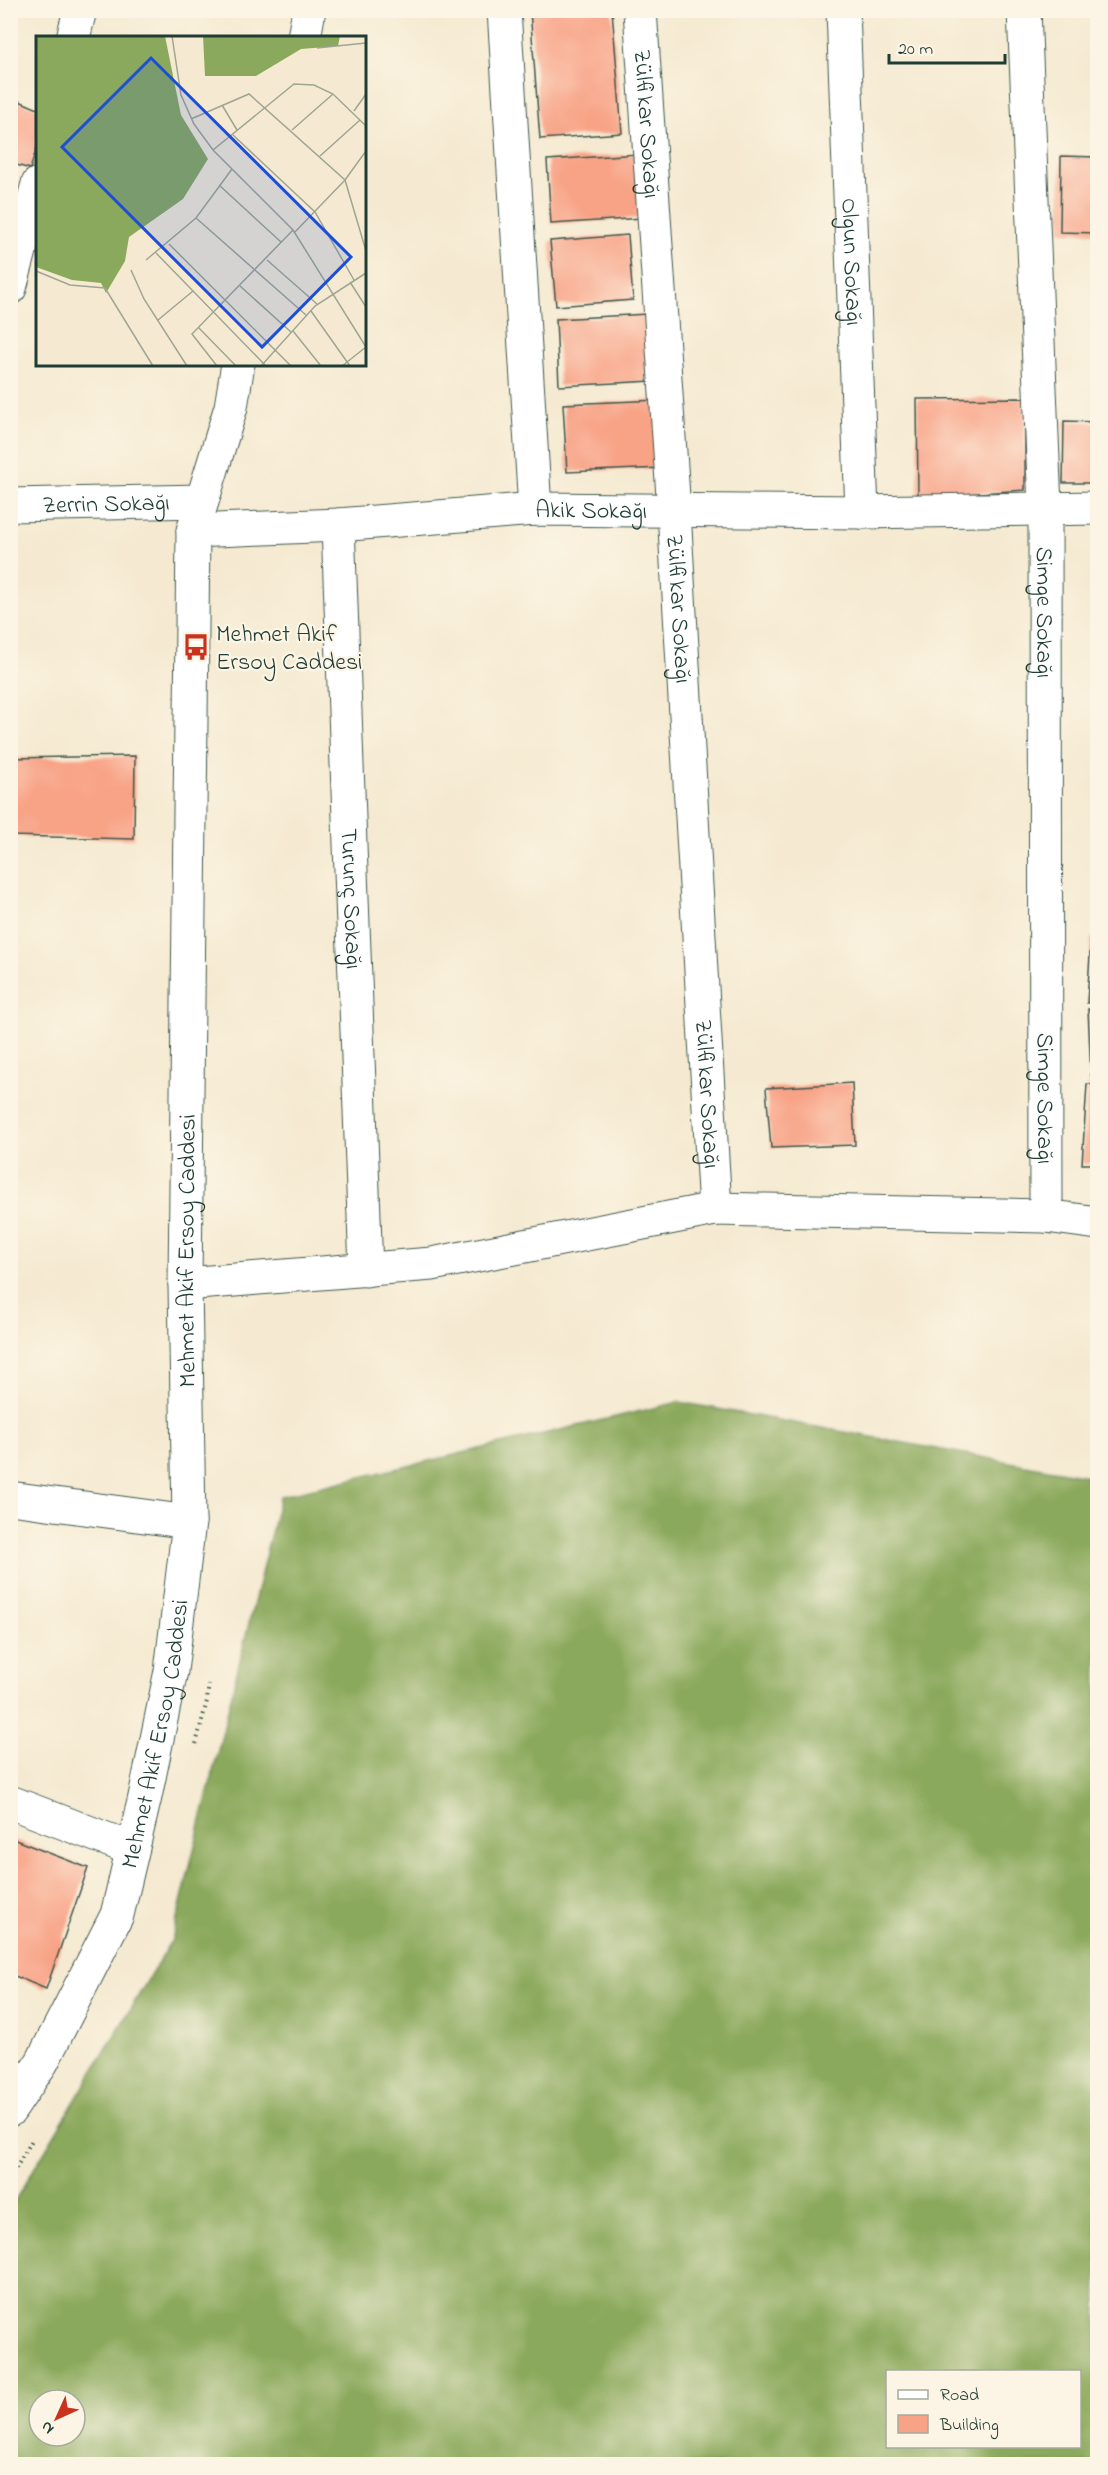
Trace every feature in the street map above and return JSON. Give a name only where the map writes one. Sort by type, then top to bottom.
[{"type":"street","points":[[74,36],[80,10]]},
{"type":"street","points":[[304,36],[309,10]]},
{"type":"street","points":[[504,10],[535,509]]},
{"type":"street","name":"Zülfikar Sokağı","points":[[640,10],[674,511],[715,1209]]},
{"type":"street","name":"Olgun Sokağı","points":[[843,10],[862,512]]},
{"type":"street","name":"Simge Sokağı","points":[[1024,10],[1045,507],[1046,1216]]},
{"type":"street","points":[[10,288],[36,191]]},
{"type":"street","name":"Mehmet Akif Ersoy Caddesi","points":[[10,2110],[42,2062],[117,1916],[171,1671],[189,1522],[185,1284],[197,516],[231,406],[238,366]]},
{"type":"street","name":"Zerrin Sokağı","points":[[10,505],[197,516]]},
{"type":"street","name":"Akik Sokağı","points":[[197,516],[338,525],[535,509],[862,512],[1045,507],[1098,508]]},
{"type":"street","name":"Turunç Sokağı","points":[[338,525],[366,1270]]},
{"type":"street","points":[[185,1284],[432,1264],[715,1209],[1046,1216],[1098,1223]]},
{"type":"street","points":[[10,1498],[189,1522]]},
{"type":"street","points":[[10,1802],[132,1850]]},
{"type":"green space","points":[[679,1402],[1097,1478],[1097,2464],[11,2464],[11,2207],[172,1940],[280,1496]]},
{"type":"building","points":[[530,10],[612,10],[622,133],[540,139]]},
{"type":"building","points":[[10,97],[36,108],[36,150],[30,169],[10,163]]},
{"type":"building","points":[[639,154],[643,218],[551,224],[547,160]]},
{"type":"building","points":[[1061,156],[1098,157],[1098,233],[1060,232]]},
{"type":"building","points":[[628,235],[633,300],[556,306],[550,241]]},
{"type":"building","points":[[648,314],[653,381],[559,386],[556,319]]},
{"type":"building","points":[[1025,398],[1025,490],[918,497],[917,399]]},
{"type":"building","points":[[660,400],[662,468],[567,472],[563,404]]},
{"type":"building","points":[[1064,421],[1098,422],[1098,483],[1063,483]]},
{"type":"building","points":[[135,756],[134,839],[10,836],[10,758]]},
{"type":"building","points":[[1091,938],[1098,938],[1098,1002],[1087,1003]]},
{"type":"building","points":[[1088,1009],[1098,1010],[1098,1077],[1091,1076]]},
{"type":"building","points":[[852,1083],[855,1145],[771,1148],[766,1088]]},
{"type":"building","points":[[1087,1084],[1098,1085],[1098,1164],[1082,1164]]},
{"type":"building","points":[[10,1838],[88,1868],[46,1989],[10,1974]]},
{"type":"place","name":"Mehmet Akif Ersoy Caddesi","points":[[196,647]]}]
